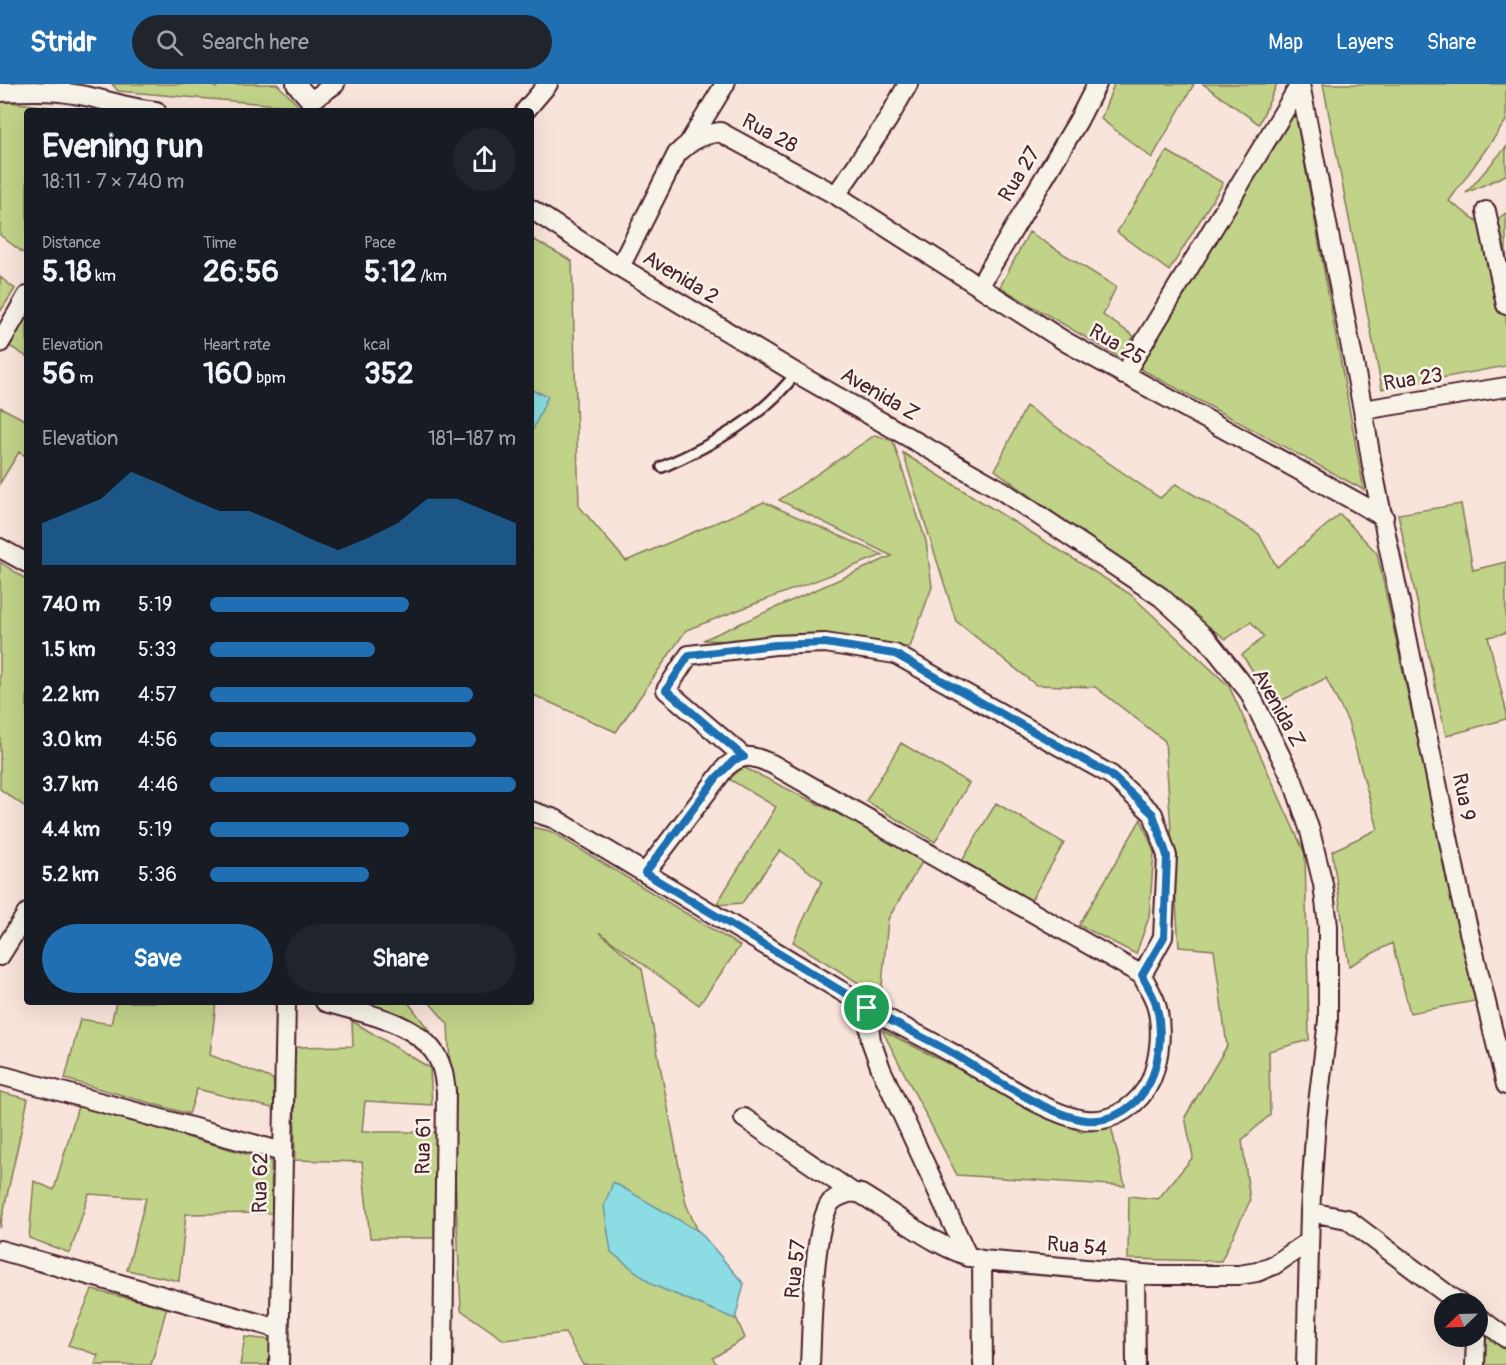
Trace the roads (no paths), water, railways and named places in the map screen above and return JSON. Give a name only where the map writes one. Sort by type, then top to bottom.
[{"type":"street","points":[[92,84],[109,103]]},
{"type":"street","points":[[296,84],[311,106],[335,84]]},
{"type":"street","points":[[528,108],[548,84]]},
{"type":"street","points":[[620,267],[677,154],[690,141],[724,84]]},
{"type":"street","points":[[836,195],[887,121],[908,84]]},
{"type":"street","name":"Rua 27","points":[[979,287],[1078,121],[1097,84]]},
{"type":"street","points":[[1124,375],[1300,84]]},
{"type":"street","points":[[1300,84],[1363,410]]},
{"type":"street","points":[[0,92],[35,91],[75,94],[127,108]]},
{"type":"street","name":"Rua 28","points":[[690,141],[704,134],[720,132],[836,195]]},
{"type":"street","name":"Rua 25","points":[[836,195],[1066,342],[1384,517]]},
{"type":"street","name":"Avenida 2","points":[[534,211],[620,267],[802,376]]},
{"type":"street","points":[[1486,211],[1506,305]]},
{"type":"street","points":[[0,343],[24,301]]},
{"type":"street","name":"Avenida Z","points":[[802,376],[1000,490],[1161,597],[1207,639],[1250,692],[1293,781],[1313,842],[1323,884],[1328,926],[1328,1020],[1316,1120],[1308,1242],[1306,1365]]},
{"type":"street","name":"Rua 23","points":[[1384,517],[1372,466],[1363,410],[1506,387]]},
{"type":"street","name":"Rua 9","points":[[1384,517],[1460,895],[1506,1085]]},
{"type":"street","points":[[0,548],[24,561]]},
{"type":"street","points":[[744,757],[666,690],[689,655],[775,645],[825,643],[895,654],[1111,775],[1153,814],[1167,856],[1164,937],[1142,975]]},
{"type":"street","points":[[534,812],[555,819],[867,1008],[949,1051],[1033,1100],[1067,1116],[1088,1120],[1120,1114],[1145,1092],[1156,1066],[1159,1022],[1156,1003],[1142,975],[772,764],[753,756],[734,760],[717,777],[645,873]]},
{"type":"street","points":[[0,956],[24,920]]},
{"type":"street","name":"Rua 62","points":[[279,1365],[286,1005]]},
{"type":"street","name":"Rua 61","points":[[335,1005],[376,1017],[415,1034],[425,1041],[436,1055],[443,1072],[446,1090],[443,1365]]},
{"type":"street","points":[[867,1008],[871,1041],[881,1069],[975,1259],[983,1365]]},
{"type":"street","points":[[0,1075],[283,1152]]},
{"type":"street","name":"Rua 54","points":[[744,1118],[852,1192],[861,1194],[946,1247],[975,1259],[1135,1274],[1239,1275],[1257,1272],[1274,1265],[1308,1242]]},
{"type":"street","name":"Rua 57","points":[[810,1365],[818,1250],[826,1212],[832,1201],[843,1194],[852,1192]]},
{"type":"street","points":[[1310,1212],[1347,1219],[1445,1293]]},
{"type":"street","points":[[0,1250],[279,1329]]},
{"type":"street","points":[[1135,1274],[1136,1365]]},
{"type":"street","points":[[1488,1324],[1506,1338]]},
{"type":"street","points":[[1475,1365],[1476,1347]]},
{"type":"lane","points":[[662,467],[696,452],[767,406],[802,376]]},
{"type":"water","points":[[534,391],[548,396],[534,427]]},
{"type":"water","points":[[613,1182],[700,1232],[744,1284],[735,1319],[653,1285],[611,1252],[604,1206]]}]
